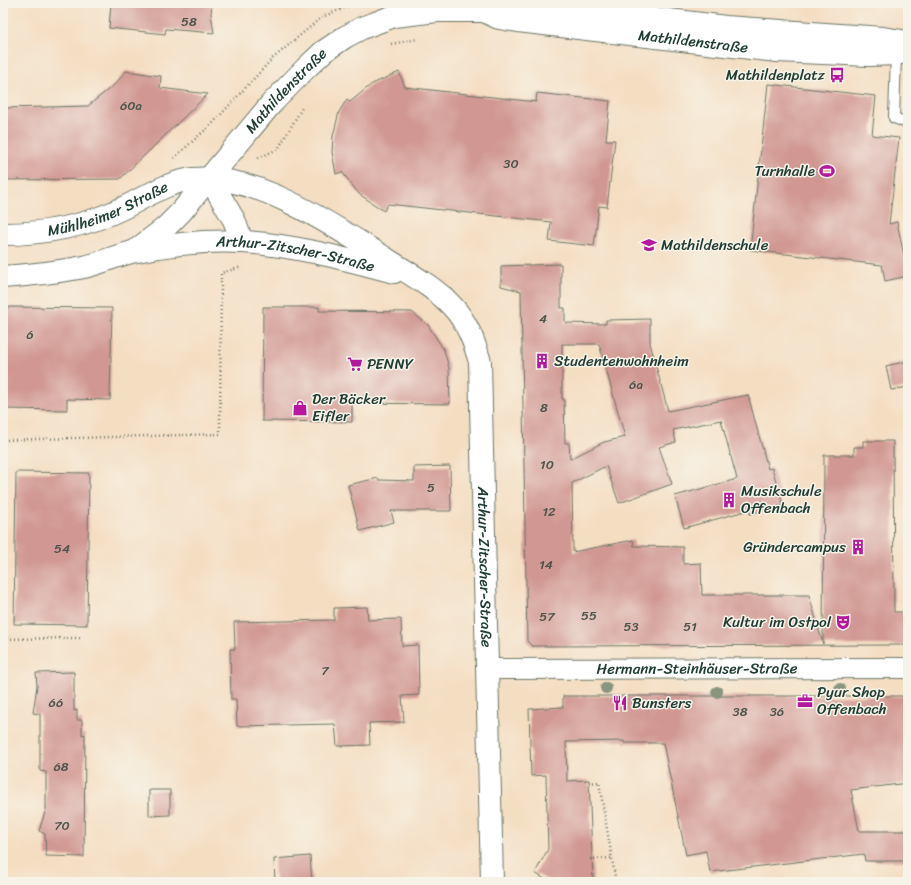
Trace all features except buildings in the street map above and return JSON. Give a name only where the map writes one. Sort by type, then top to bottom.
[{"type":"main road","name":"Mathildenstraße","points":[[135,251],[165,228],[210,179],[271,104],[291,82],[323,52],[345,37],[362,28],[394,16],[482,7],[548,5],[726,27],[883,38],[904,49]]},
{"type":"main road","name":"Mühlheimer Straße","points":[[3,234],[58,230],[95,220],[123,208],[167,185],[193,179],[210,179]]},
{"type":"main road","points":[[210,179],[234,220],[242,242]]},
{"type":"main road","name":"Arthur-Zitscher-Straße","points":[[210,179],[262,191],[292,203],[354,239],[435,290],[452,306],[474,339],[480,362],[492,882]]},
{"type":"main road","name":"Arthur-Zitscher-Straße","points":[[135,251],[174,245],[242,242],[299,249],[343,258],[415,277]]},
{"type":"main road","points":[[3,277],[35,274],[85,266],[135,251]]},
{"type":"street","name":"Hermann-Steinhäuser-Straße","points":[[487,669],[908,668]]},
{"type":"lane","points":[[904,49],[894,118],[908,123]]},
{"type":"path","points":[[173,158],[213,123],[272,59],[322,17],[356,3]]},
{"type":"path","points":[[389,44],[424,38]]},
{"type":"path","points":[[251,161],[278,149],[305,104]]},
{"type":"path","points":[[3,440],[220,434],[221,273],[242,266]]},
{"type":"path","points":[[3,639],[81,638]]},
{"type":"path","points":[[589,783],[599,782],[616,882]]},
{"type":"path","points":[[590,859],[612,858]]},
{"type":"place","name":"Mathildenplatz","points":[[837,75]]},
{"type":"place","name":"Turnhalle","points":[[827,171]]},
{"type":"place","name":"Mathildenschule","points":[[649,245]]},
{"type":"place","name":"Studentenwohnheim","points":[[542,361]]},
{"type":"place","name":"PENNY","points":[[355,364]]},
{"type":"place","name":"Der Bäcker Eifler","points":[[300,408]]},
{"type":"place","name":"Musikschule Offenbach","points":[[729,500]]},
{"type":"place","name":"Gründercampus","points":[[858,547]]},
{"type":"place","name":"Kultur im Ostpol","points":[[843,622]]},
{"type":"place","name":"Pyur Shop Offenbach","points":[[805,701]]},
{"type":"place","name":"Bunsters","points":[[620,703]]}]
